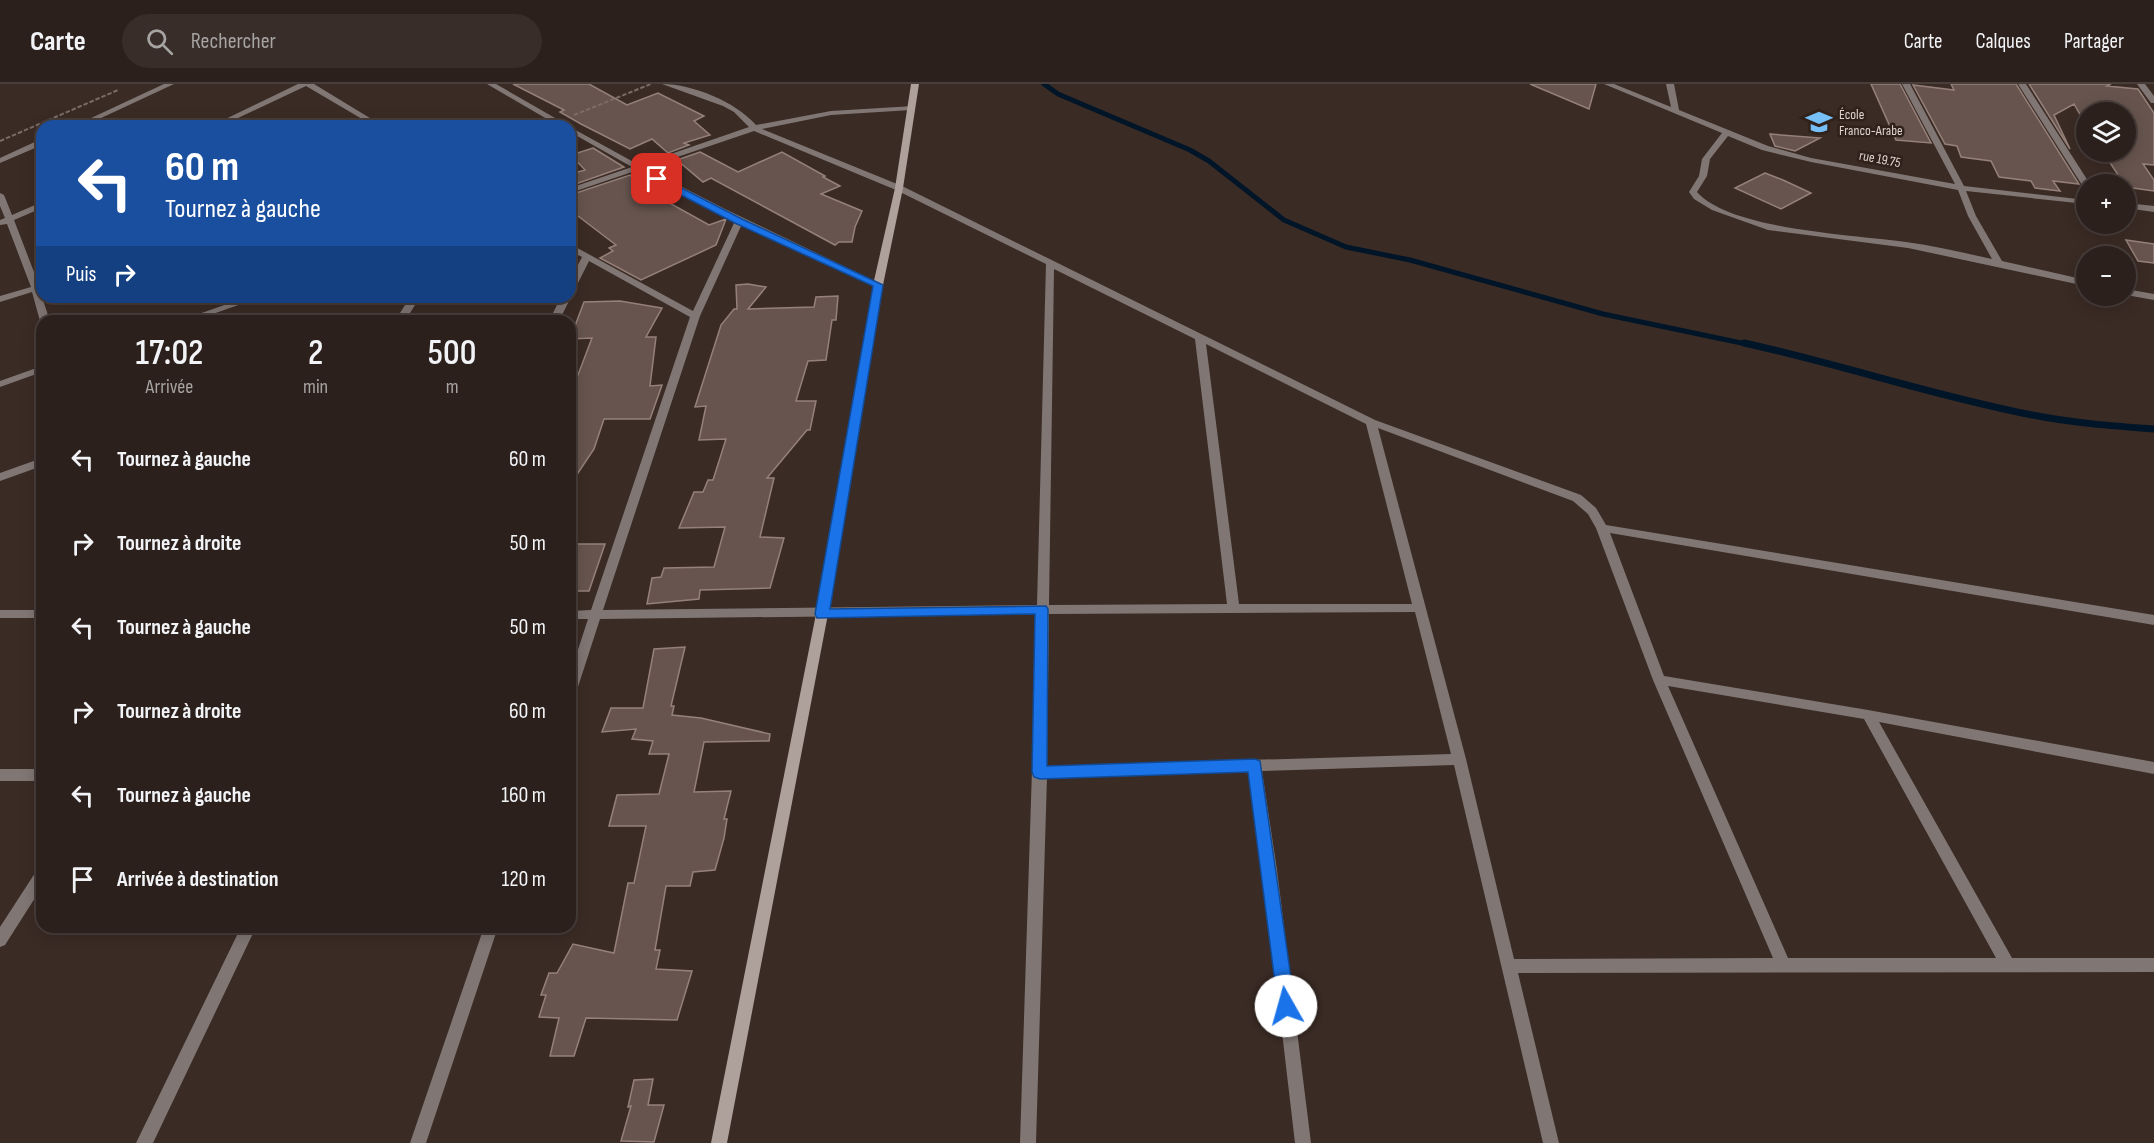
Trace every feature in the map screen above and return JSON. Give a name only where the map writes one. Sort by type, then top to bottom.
[{"type":"street","points":[[91,120],[170,84]]},
{"type":"street","points":[[228,120],[304,84]]},
{"type":"street","points":[[309,84],[369,120]]},
{"type":"street","points":[[491,84],[552,120]]},
{"type":"street","points":[[666,84],[728,105],[743,113],[754,128],[899,188],[1371,422],[1577,498],[1592,511],[1602,528],[1659,681],[1783,964]]},
{"type":"street","points":[[719,1143],[822,614],[878,285],[899,188],[915,84]]},
{"type":"street","name":"rue 19.75","points":[[1608,84],[1725,134],[1811,160],[1961,188],[2076,201]]},
{"type":"street","points":[[1670,84],[1676,112]]},
{"type":"street","points":[[1906,84],[1961,188],[1972,216],[1999,263]]},
{"type":"street","points":[[2022,84],[2079,174]]},
{"type":"street","points":[[2140,84],[2154,100]]},
{"type":"street","points":[[576,189],[754,128],[831,113],[910,108]]},
{"type":"street","points":[[576,133],[637,169],[738,221],[878,285]]},
{"type":"street","points":[[1725,134],[1706,159],[1703,176],[1693,192],[1700,200],[1753,223],[1768,227],[1908,245],[2076,281]]},
{"type":"street","points":[[0,161],[36,145]]},
{"type":"street","points":[[0,195],[4,222],[36,282]]},
{"type":"street","points":[[2136,207],[2154,209]]},
{"type":"street","points":[[4,222],[36,208]]},
{"type":"street","points":[[576,675],[695,316],[738,221]]},
{"type":"street","points":[[576,251],[695,316]]},
{"type":"street","points":[[576,277],[586,257]]},
{"type":"street","points":[[1028,1143],[1040,772],[1050,263]]},
{"type":"street","points":[[0,300],[36,289]]},
{"type":"street","points":[[2136,294],[2154,297]]},
{"type":"street","points":[[202,315],[238,303]]},
{"type":"street","points":[[1200,337],[1233,607]]},
{"type":"street","points":[[0,384],[36,371]]},
{"type":"street","points":[[1371,422],[1459,759],[1551,1143]]},
{"type":"street","points":[[0,477],[36,464]]},
{"type":"street","points":[[1602,528],[2154,620]]},
{"type":"street","points":[[576,615],[822,614],[1233,607],[1418,608]]},
{"type":"street","points":[[0,614],[36,614]]},
{"type":"street","points":[[1659,681],[1868,715],[2154,768]]},
{"type":"street","points":[[1868,715],[2008,966]]},
{"type":"street","points":[[1040,772],[1459,759]]},
{"type":"street","points":[[1255,766],[1303,1143]]},
{"type":"street","points":[[0,775],[36,775]]},
{"type":"street","points":[[0,940],[36,884]]},
{"type":"street","points":[[144,1143],[246,933]]},
{"type":"street","points":[[418,1143],[489,933]]},
{"type":"street","points":[[1509,966],[2154,965]]},
{"type":"path","points":[[568,120],[651,84]]},
{"type":"path","points":[[48,120],[122,88]]},
{"type":"path","points":[[0,141],[36,125]]},
{"type":"building","points":[[513,84],[589,84],[627,105],[658,93],[704,116],[694,121],[710,135],[684,143],[689,145],[668,153],[652,139],[630,149],[560,112],[564,110]]},
{"type":"building","points":[[1530,84],[1596,84],[1589,109]]},
{"type":"building","points":[[1871,84],[1900,84],[1931,143],[1896,140]]},
{"type":"building","points":[[1951,84],[2016,84],[2076,179],[2076,184],[2053,181],[2060,191],[2035,188],[2031,181],[1999,177],[1991,161],[1961,157],[1957,146],[1945,144],[1913,85],[1954,90]]},
{"type":"building","points":[[2029,84],[2111,84],[2107,86],[2138,89],[2154,113],[2154,165],[2143,164],[2154,180],[2154,191],[2136,188],[2136,174],[2117,174],[2110,162],[2136,162],[2136,102],[2076,102],[2076,108],[2074,104],[2054,115],[2070,149]]},
{"type":"building","points":[[1770,134],[1820,138],[1795,151],[1775,146]]},
{"type":"building","points":[[593,148],[624,167],[576,184],[576,172],[585,170],[576,160],[576,153]]},
{"type":"building","points":[[700,152],[738,172],[782,152],[825,176],[823,177],[840,186],[821,194],[862,211],[852,242],[839,242],[835,245],[711,178],[703,182],[677,160]]},
{"type":"building","points":[[1765,173],[1811,193],[1781,209],[1735,188]]},
{"type":"building","points":[[630,175],[644,192],[648,191],[709,225],[726,219],[716,245],[641,280],[600,258],[613,251],[609,248],[616,245],[576,215],[576,193]]},
{"type":"building","points":[[2126,240],[2154,244],[2154,263],[2138,261],[2136,246],[2129,246]]},
{"type":"building","points":[[736,285],[766,287],[748,309],[814,307],[816,297],[838,296],[836,320],[832,320],[826,360],[808,361],[796,401],[816,401],[810,430],[807,430],[767,478],[774,478],[760,537],[784,538],[770,588],[700,590],[699,599],[647,604],[652,578],[661,577],[664,568],[714,567],[725,527],[679,528],[694,492],[703,492],[708,480],[713,480],[726,439],[699,440],[706,406],[695,407],[721,325],[734,309],[737,309]]},
{"type":"building","points":[[620,301],[662,308],[646,337],[656,337],[650,386],[662,385],[650,419],[604,419],[594,449],[576,476],[576,380],[592,338],[576,339],[576,323],[584,302]]},
{"type":"building","points":[[576,544],[605,544],[589,591],[576,591]]},
{"type":"building","points":[[685,647],[671,706],[674,706],[672,715],[701,718],[770,734],[769,741],[704,742],[694,792],[731,791],[724,819],[727,819],[724,838],[715,870],[693,872],[690,886],[666,886],[655,950],[660,950],[656,969],[692,971],[677,1020],[586,1018],[574,1056],[550,1056],[559,1018],[539,1017],[546,995],[541,995],[549,973],[557,973],[573,944],[614,953],[628,883],[634,883],[646,826],[609,826],[617,795],[659,794],[669,754],[649,754],[653,741],[632,739],[636,729],[602,732],[611,708],[643,708],[654,649]]},
{"type":"building","points":[[653,1079],[648,1105],[664,1105],[654,1142],[621,1141],[631,1106],[628,1107],[634,1080]]},
{"type":"waterway","points":[[1044,84],[1058,94],[1190,150],[1209,161],[1284,220],[1346,247],[1410,260],[1603,314],[1751,345]]},
{"type":"waterway","points":[[1744,343],[1959,399],[2032,415],[2077,422],[2154,429]]},
{"type":"place","name":"École Franco-Arabe","points":[[1819,122]]},
{"type":"route","points":[[657,179],[738,221],[878,285],[822,614],[1042,609],[1040,772],[1255,766],[1286,1006]]}]
